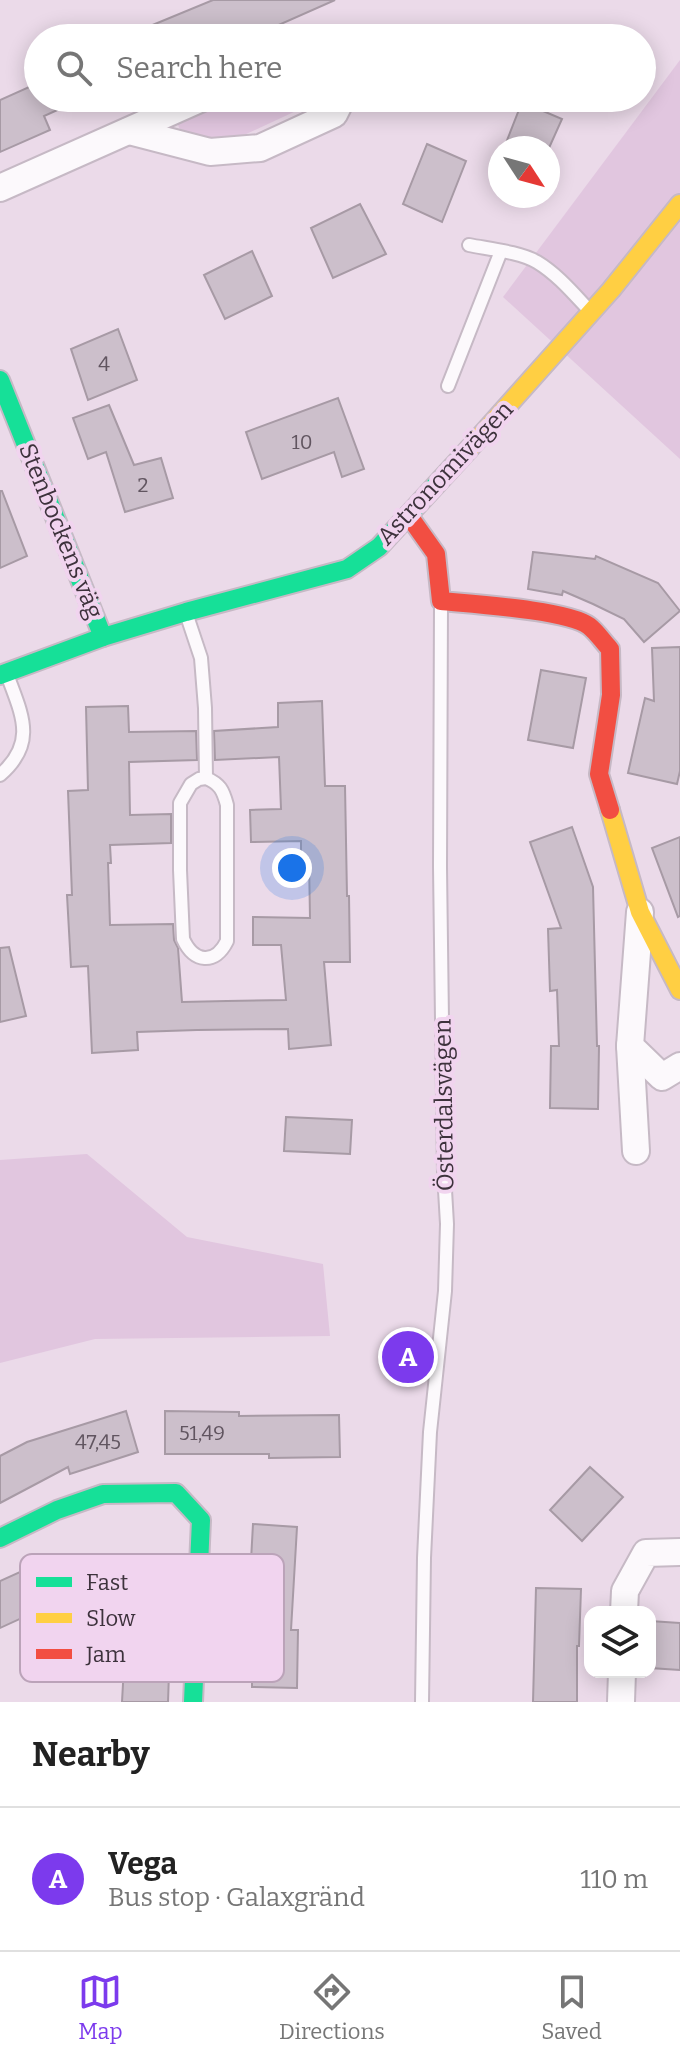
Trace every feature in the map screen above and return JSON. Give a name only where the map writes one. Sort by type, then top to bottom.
[{"type":"street","points":[[0,188],[171,112]]},
{"type":"street","points":[[129,131],[210,152],[260,148],[335,112]]},
{"type":"street","name":"Astronomivägen","points":[[3,674],[103,637],[347,569],[379,547],[592,312],[680,204]]},
{"type":"street","name":"Stenbockens väg","points":[[0,380],[103,637]]},
{"type":"street","name":"Österdalsvägen","points":[[409,516],[436,554],[441,601]]},
{"type":"street","points":[[441,601],[557,615],[587,624],[610,649],[611,695],[599,774],[640,912],[680,990]]},
{"type":"street","points":[[636,1151],[630,1046],[640,912]]},
{"type":"street","points":[[630,1046],[662,1077],[680,1066]]},
{"type":"street","points":[[0,1538],[57,1510],[103,1494],[176,1493],[201,1520],[200,1554]]},
{"type":"street","points":[[624,1606],[625,1591],[646,1553],[680,1552]]},
{"type":"street","points":[[621,1702],[622,1678]]},
{"type":"street","points":[[193,1702],[194,1682]]},
{"type":"lane","points":[[469,245],[536,261],[592,312]]},
{"type":"lane","points":[[448,386],[501,251]]},
{"type":"lane","name":"Österdalsvägen","points":[[422,1702],[430,1432],[445,1291],[447,1224],[440,867],[441,601]]},
{"type":"lane","points":[[186,612],[201,658],[206,778]]},
{"type":"lane","points":[[0,775],[20,751],[24,735],[24,722],[3,674]]},
{"type":"lane","points":[[206,778],[222,789],[227,805],[227,941],[219,953],[204,959],[194,955],[183,939],[180,803],[191,784],[206,778]]},
{"type":"shaded area","points":[[680,60],[680,459],[503,297],[641,112],[656,112],[656,92]]},
{"type":"shaded area","points":[[194,112],[294,112],[229,142],[214,144],[181,132],[178,125],[181,118]]},
{"type":"shaded area","points":[[87,1154],[187,1237],[323,1264],[330,1336],[95,1339],[0,1363],[0,1160]]},
{"type":"building","points":[[213,0],[335,0],[281,24],[155,24]]},
{"type":"building","points":[[24,89],[24,112],[53,112],[44,116],[50,130],[0,152],[0,100]]},
{"type":"building","points":[[518,112],[546,112],[562,119],[554,136],[509,136]]},
{"type":"building","points":[[427,144],[466,161],[442,222],[403,204]]},
{"type":"building","points":[[360,204],[386,254],[333,278],[311,228]]},
{"type":"building","points":[[252,251],[272,296],[225,319],[204,275]]},
{"type":"building","points":[[118,329],[137,380],[88,400],[71,349]]},
{"type":"building","points":[[338,398],[364,469],[342,477],[334,452],[262,479],[246,432]]},
{"type":"building","points":[[109,405],[134,465],[161,458],[173,498],[125,512],[106,452],[88,459],[73,418]]},
{"type":"building","points":[[0,491],[27,556],[0,568]]},
{"type":"building","points":[[533,552],[595,559],[596,556],[658,583],[680,611],[644,642],[624,619],[593,604],[563,591],[562,595],[528,589]]},
{"type":"building","points":[[680,647],[680,771],[677,784],[628,773],[645,698],[654,701],[652,648]]},
{"type":"building","points":[[541,670],[586,678],[573,748],[528,740]]},
{"type":"building","points":[[322,701],[325,786],[345,786],[349,896],[350,962],[324,962],[331,1045],[289,1049],[288,1029],[137,1032],[138,1050],[92,1053],[88,966],[71,967],[67,895],[72,895],[68,791],[88,790],[86,707],[128,706],[129,732],[196,731],[197,760],[129,762],[130,815],[171,814],[171,843],[110,845],[110,925],[173,924],[182,1002],[286,1000],[281,945],[253,945],[253,917],[310,918],[309,859],[301,859],[301,841],[251,842],[250,810],[281,809],[279,757],[215,760],[214,731],[278,727],[278,703]]},
{"type":"building","points":[[572,827],[593,887],[599,1046],[598,1109],[550,1108],[551,1046],[559,1046],[557,990],[550,991],[548,929],[561,928],[530,842]]},
{"type":"building","points":[[680,837],[680,916],[678,917],[652,848]]},
{"type":"building","points":[[9,947],[26,1016],[0,1022],[0,948]]},
{"type":"building","points":[[286,1117],[352,1120],[350,1154],[284,1151]]},
{"type":"building","points":[[126,1411],[138,1452],[70,1474],[68,1467],[0,1503],[0,1456],[27,1442]]},
{"type":"building","points":[[165,1411],[239,1412],[239,1416],[339,1415],[340,1457],[165,1454]]},
{"type":"building","points":[[590,1467],[623,1497],[582,1541],[550,1510]]},
{"type":"building","points":[[253,1524],[297,1527],[291,1630],[298,1630],[297,1688],[252,1687],[252,1682],[284,1682],[284,1554],[251,1554]]},
{"type":"building","points":[[20,1572],[20,1619],[0,1628],[0,1581]]},
{"type":"building","points":[[536,1588],[581,1589],[577,1702],[533,1702]]},
{"type":"building","points":[[656,1621],[680,1623],[680,1670],[656,1668]]},
{"type":"building","points":[[123,1682],[169,1682],[168,1702],[122,1702]]},
{"type":"traffic: fast","points":[[0,380],[103,637]]},
{"type":"traffic: fast","points":[[0,675],[103,637],[347,569],[379,547],[469,449]]},
{"type":"traffic: fast","points":[[0,1538],[57,1510],[103,1494],[176,1493],[201,1520],[200,1554]]},
{"type":"traffic: fast","points":[[193,1702],[194,1682]]},
{"type":"traffic: slow","points":[[469,449],[611,290],[680,204]]},
{"type":"traffic: slow","points":[[610,810],[640,912],[680,990]]},
{"type":"traffic: jam","points":[[409,516],[436,554],[441,601],[518,609],[578,620],[592,628],[610,649],[611,695],[599,774],[610,810]]},
{"type":"place","name":"Vega","points":[[408,1357]]}]
